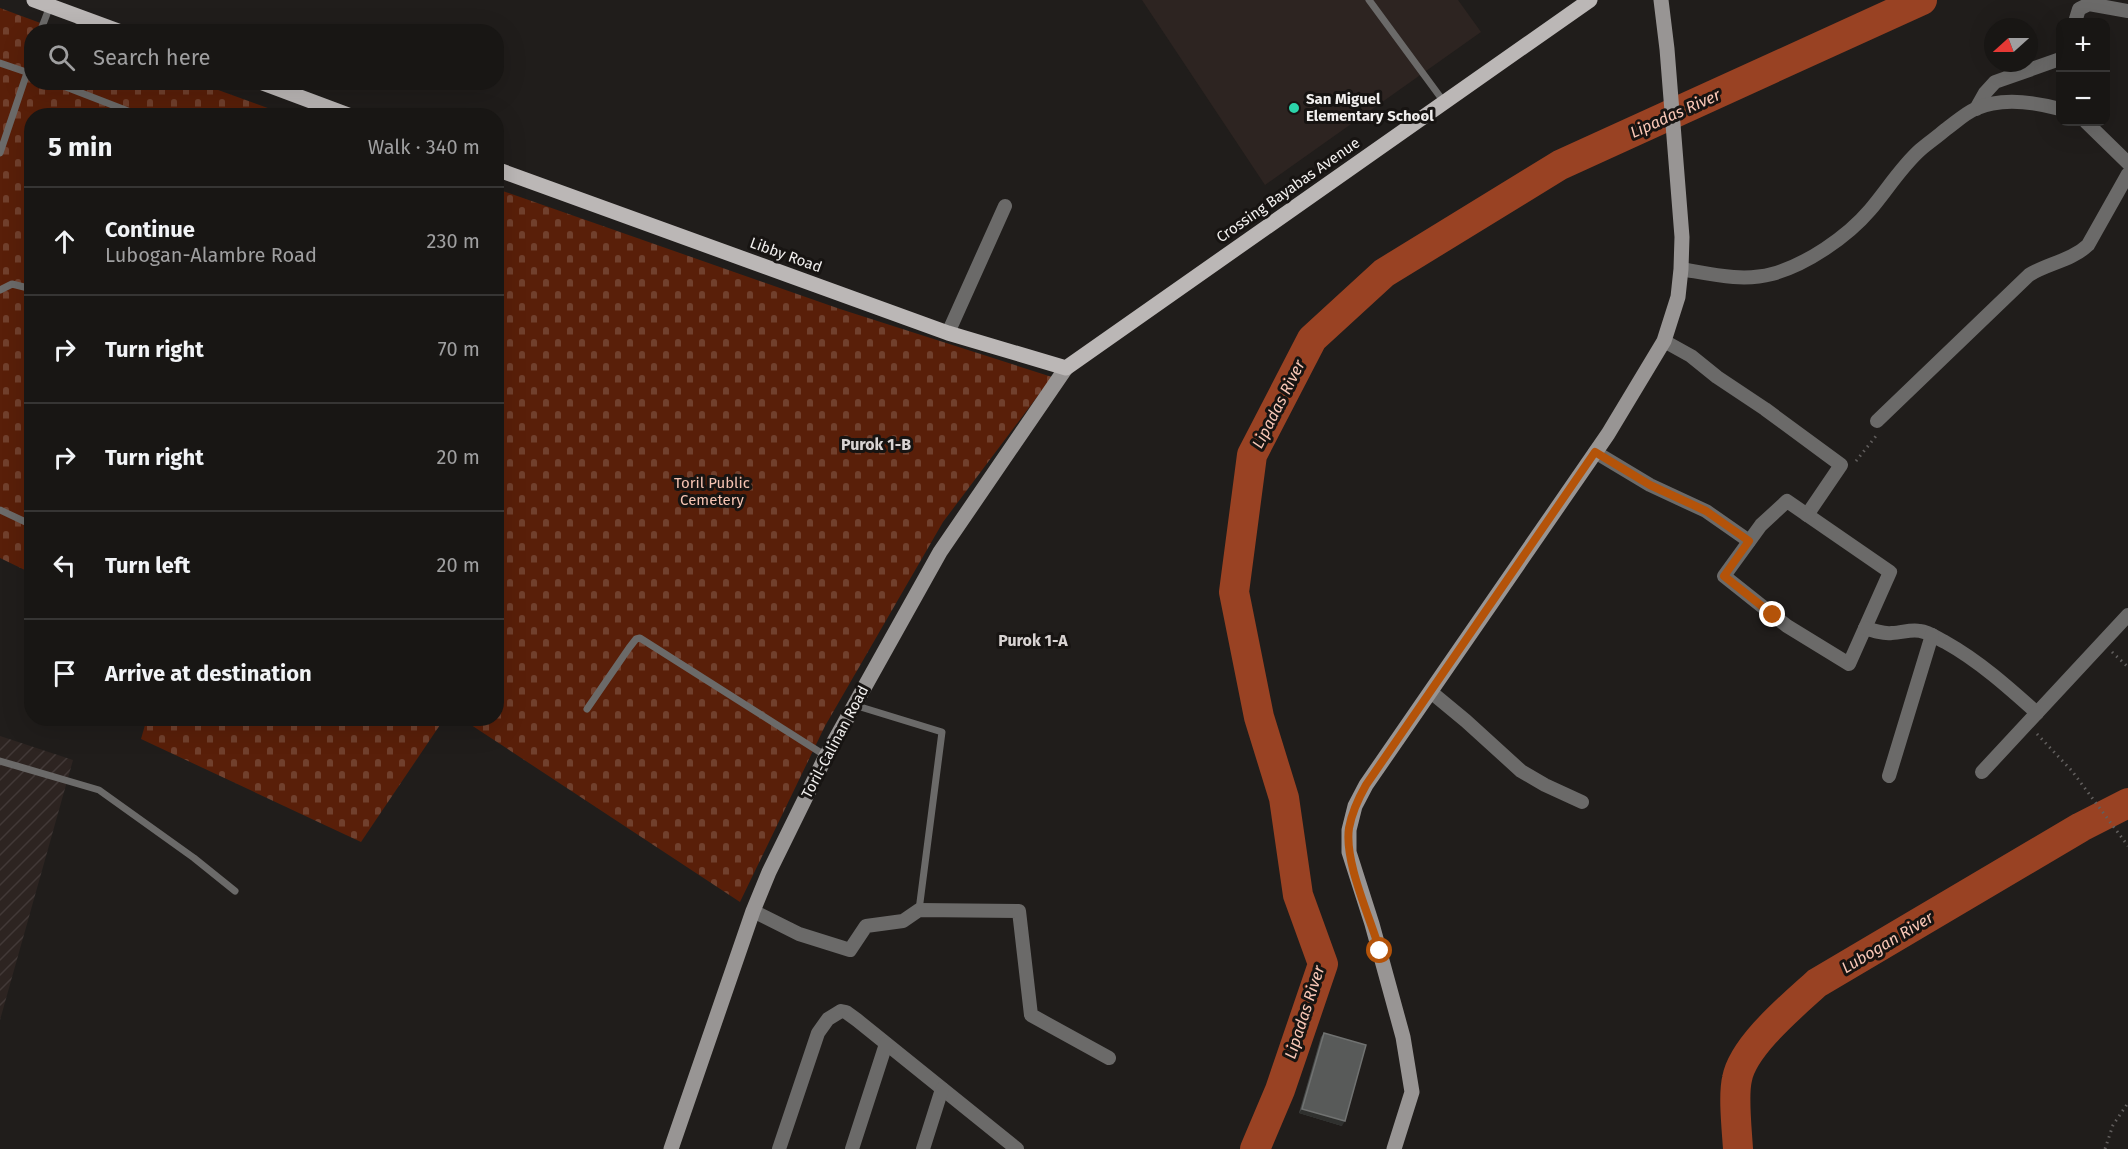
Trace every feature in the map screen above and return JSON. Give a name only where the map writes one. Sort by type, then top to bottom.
[{"type":"main road","points":[[34,0],[50,6],[79,24]]},
{"type":"main road","name":"Crossing Bayabas Avenue","points":[[1066,368],[1590,0]]},
{"type":"main road","points":[[281,90],[330,108]]},
{"type":"main road","name":"Libby Road","points":[[504,172],[948,333],[1066,368]]},
{"type":"street","points":[[1394,1149],[1412,1092],[1403,1037],[1372,924],[1349,852],[1349,830],[1355,806],[1366,785],[1595,452],[1664,341],[1678,297],[1682,269],[1677,161],[1661,0]]},
{"type":"street","points":[[2075,18],[2076,13],[2085,3],[2128,11]]},
{"type":"street","points":[[1682,269],[1752,278],[1796,266],[1843,235],[1868,212],[1919,151],[1976,109],[1985,93],[1995,82],[2056,60]]},
{"type":"street","points":[[1976,109],[2012,102],[2034,103],[2056,108]]},
{"type":"street","points":[[2090,126],[2128,163]]},
{"type":"street","points":[[1876,421],[2029,275],[2041,267],[2079,253],[2093,236],[2128,174]]},
{"type":"street","points":[[948,333],[1005,206]]},
{"type":"street","points":[[1664,341],[1691,356],[1841,465],[1807,515]]},
{"type":"street","name":"Toril-Calinan Road","points":[[671,1149],[753,910],[826,756],[940,552],[1066,368]]},
{"type":"street","points":[[1595,452],[1650,485],[1706,511],[1749,541]]},
{"type":"street","points":[[1787,501],[1890,572],[1849,664],[1787,626],[1724,576],[1749,541],[1761,525],[1787,501]]},
{"type":"street","points":[[1982,772],[2128,615]]},
{"type":"street","points":[[1865,628],[1882,633],[1911,630],[1932,635],[1959,650],[1988,671],[2037,713]]},
{"type":"street","points":[[1889,776],[1932,635]]},
{"type":"street","points":[[1431,692],[1521,771],[1582,802]]},
{"type":"street","points":[[753,910],[800,934],[850,950],[866,926],[903,921],[919,910],[1019,911],[1031,1015],[1109,1058]]},
{"type":"street","points":[[779,1149],[818,1033],[835,1013],[846,1012],[942,1089],[999,1143],[1017,1149]]},
{"type":"street","points":[[852,1149],[886,1044]]},
{"type":"street","points":[[923,1149],[942,1089]]},
{"type":"lane","points":[[1369,0],[1444,102]]},
{"type":"lane","points":[[43,24],[50,6]]},
{"type":"lane","points":[[0,63],[24,72]]},
{"type":"lane","points":[[0,153],[24,88]]},
{"type":"lane","points":[[73,90],[120,108]]},
{"type":"lane","points":[[0,290],[12,284],[24,287]]},
{"type":"lane","points":[[0,510],[24,521]]},
{"type":"lane","points":[[587,709],[629,648],[636,639],[640,638],[826,756]]},
{"type":"lane","points":[[854,705],[942,732],[919,910]]},
{"type":"lane","points":[[0,761],[99,790],[235,891]]},
{"type":"path","points":[[1841,465],[1850,466],[1859,457],[1878,432],[1876,421]]},
{"type":"path","points":[[2102,643],[2128,667]]},
{"type":"path","points":[[2026,724],[2072,771],[2128,846]]},
{"type":"path","points":[[2105,1149],[2113,1125],[2128,1103]]},
{"type":"shaded area","name":"San Miguel Elementary School","points":[[1142,0],[1458,0],[1481,32],[1265,185]]},
{"type":"shaded area","points":[[0,736],[73,760],[0,1020]]},
{"type":"green space","points":[[0,8],[43,24],[24,24],[24,90],[218,90],[268,108],[24,108],[24,570],[0,558]]},
{"type":"green space","name":"Toril Public Cemetery","points":[[504,191],[840,309],[1052,377],[943,522],[825,726],[740,902],[473,726],[504,726]]},
{"type":"green space","points":[[145,726],[439,726],[361,842],[141,739]]},
{"type":"building","points":[[1324,1033],[1366,1045],[1345,1121],[1302,1109]]},
{"type":"waterway","name":"Lipadas River","points":[[1255,1149],[1280,1090],[1323,964],[1298,895],[1284,798],[1259,717],[1234,592],[1252,455],[1312,339],[1384,273],[1560,165],[1922,0]]},
{"type":"waterway","name":"Lubogan River","points":[[1738,1149],[1735,1095],[1741,1066],[1770,1027],[1817,983],[2081,827],[2128,803]]},
{"type":"place","name":"San Miguel Elementary School","points":[[1294,108]]},
{"type":"district","name":"Purok 1-B","points":[[876,444]]},
{"type":"district","name":"Purok 1-A","points":[[1033,640]]},
{"type":"route","points":[[1380,951],[1349,852],[1349,830],[1355,806],[1366,785],[1595,452],[1629,474],[1706,511],[1749,541],[1724,576],[1773,615]]}]
